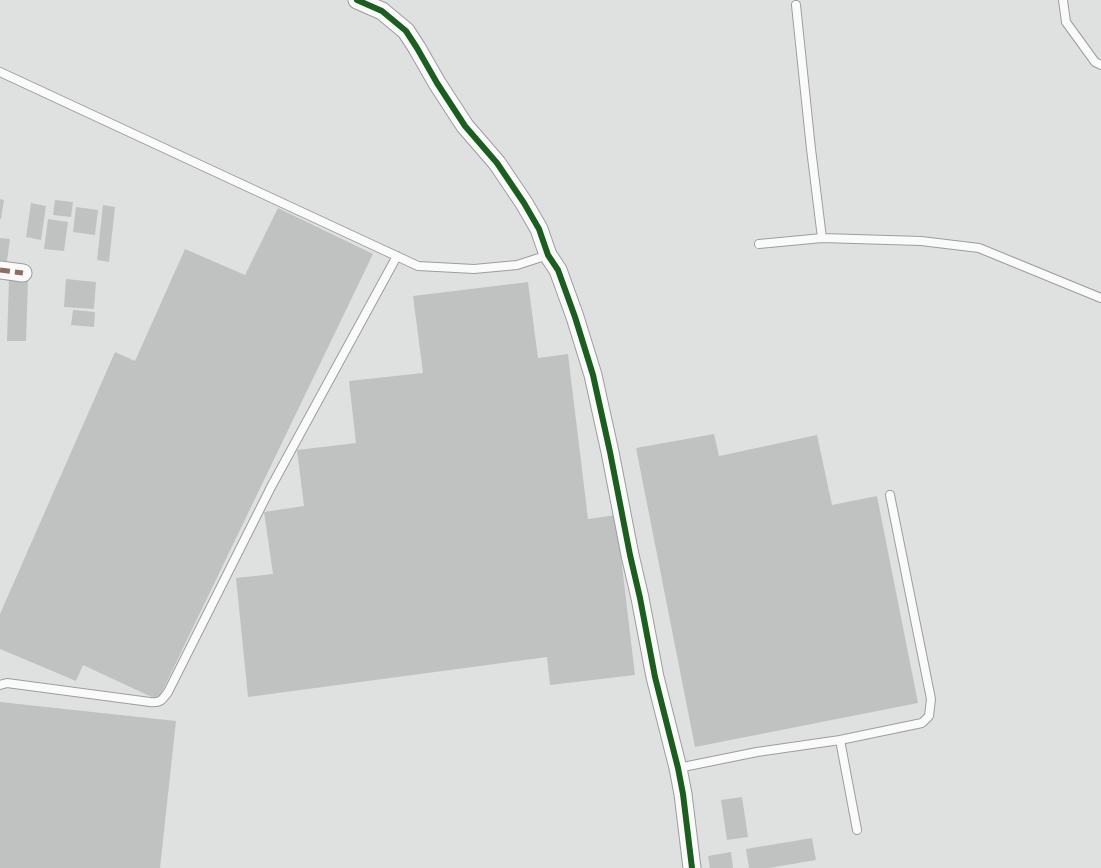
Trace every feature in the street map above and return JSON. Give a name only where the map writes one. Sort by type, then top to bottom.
[{"type":"street","points":[[357,0],[382,11],[406,31],[465,126],[497,163],[524,202],[539,229],[548,255],[558,270],[593,374],[655,677],[678,768],[683,794],[692,868]]},
{"type":"street","points":[[0,270],[23,273]]},
{"type":"lane","points":[[1063,0],[1066,22],[1095,62],[1101,65]]},
{"type":"lane","points":[[796,5],[822,238]]},
{"type":"lane","points":[[0,72],[418,266],[474,269],[517,265],[548,255]]},
{"type":"lane","points":[[759,244],[822,238],[921,241],[979,248],[1101,298]]},
{"type":"lane","points":[[0,685],[7,683],[150,702],[158,702],[162,700],[168,692],[271,487],[397,256]]},
{"type":"lane","points":[[678,768],[757,752],[840,740],[922,723],[929,716],[931,699],[890,495]]},
{"type":"lane","points":[[840,740],[857,830]]},
{"type":"building","points":[[0,199],[4,200],[1,219],[0,219]]},
{"type":"building","points":[[55,200],[73,202],[71,217],[53,215]]},
{"type":"building","points":[[31,203],[46,206],[41,240],[26,237]]},
{"type":"building","points":[[103,205],[115,207],[109,262],[97,260]]},
{"type":"building","points":[[76,207],[98,210],[95,235],[73,232]]},
{"type":"building","points":[[278,208],[373,254],[158,700],[83,665],[76,681],[0,649],[0,614],[115,352],[135,361],[185,249],[245,275]]},
{"type":"building","points":[[48,219],[68,222],[64,251],[44,249]]},
{"type":"building","points":[[0,238],[10,239],[6,268],[0,268]]},
{"type":"building","points":[[9,279],[28,280],[26,341],[7,341]]},
{"type":"building","points":[[66,279],[96,282],[94,309],[64,307]]},
{"type":"building","points":[[528,282],[538,358],[568,354],[588,519],[616,515],[635,675],[550,685],[547,657],[248,697],[236,578],[273,574],[264,512],[304,506],[297,450],[356,443],[349,381],[423,373],[413,296]]},
{"type":"building","points":[[73,310],[95,312],[94,327],[71,325]]},
{"type":"building","points":[[714,434],[719,456],[817,435],[832,505],[877,496],[918,703],[695,747],[636,448]]},
{"type":"building","points":[[0,702],[176,721],[160,868],[0,868]]},
{"type":"building","points":[[742,797],[748,837],[727,840],[721,800]]},
{"type":"building","points":[[812,838],[816,860],[769,868],[749,868],[746,849]]},
{"type":"building","points":[[731,852],[733,868],[710,868],[708,856]]},
{"type":"marked path","points":[[0,270],[23,273]]},
{"type":"cycle path","points":[[357,0],[382,11],[406,31],[465,126],[497,163],[524,203],[539,229],[548,255],[558,270],[575,317],[593,375],[655,677],[678,768],[683,794],[692,868]]}]
